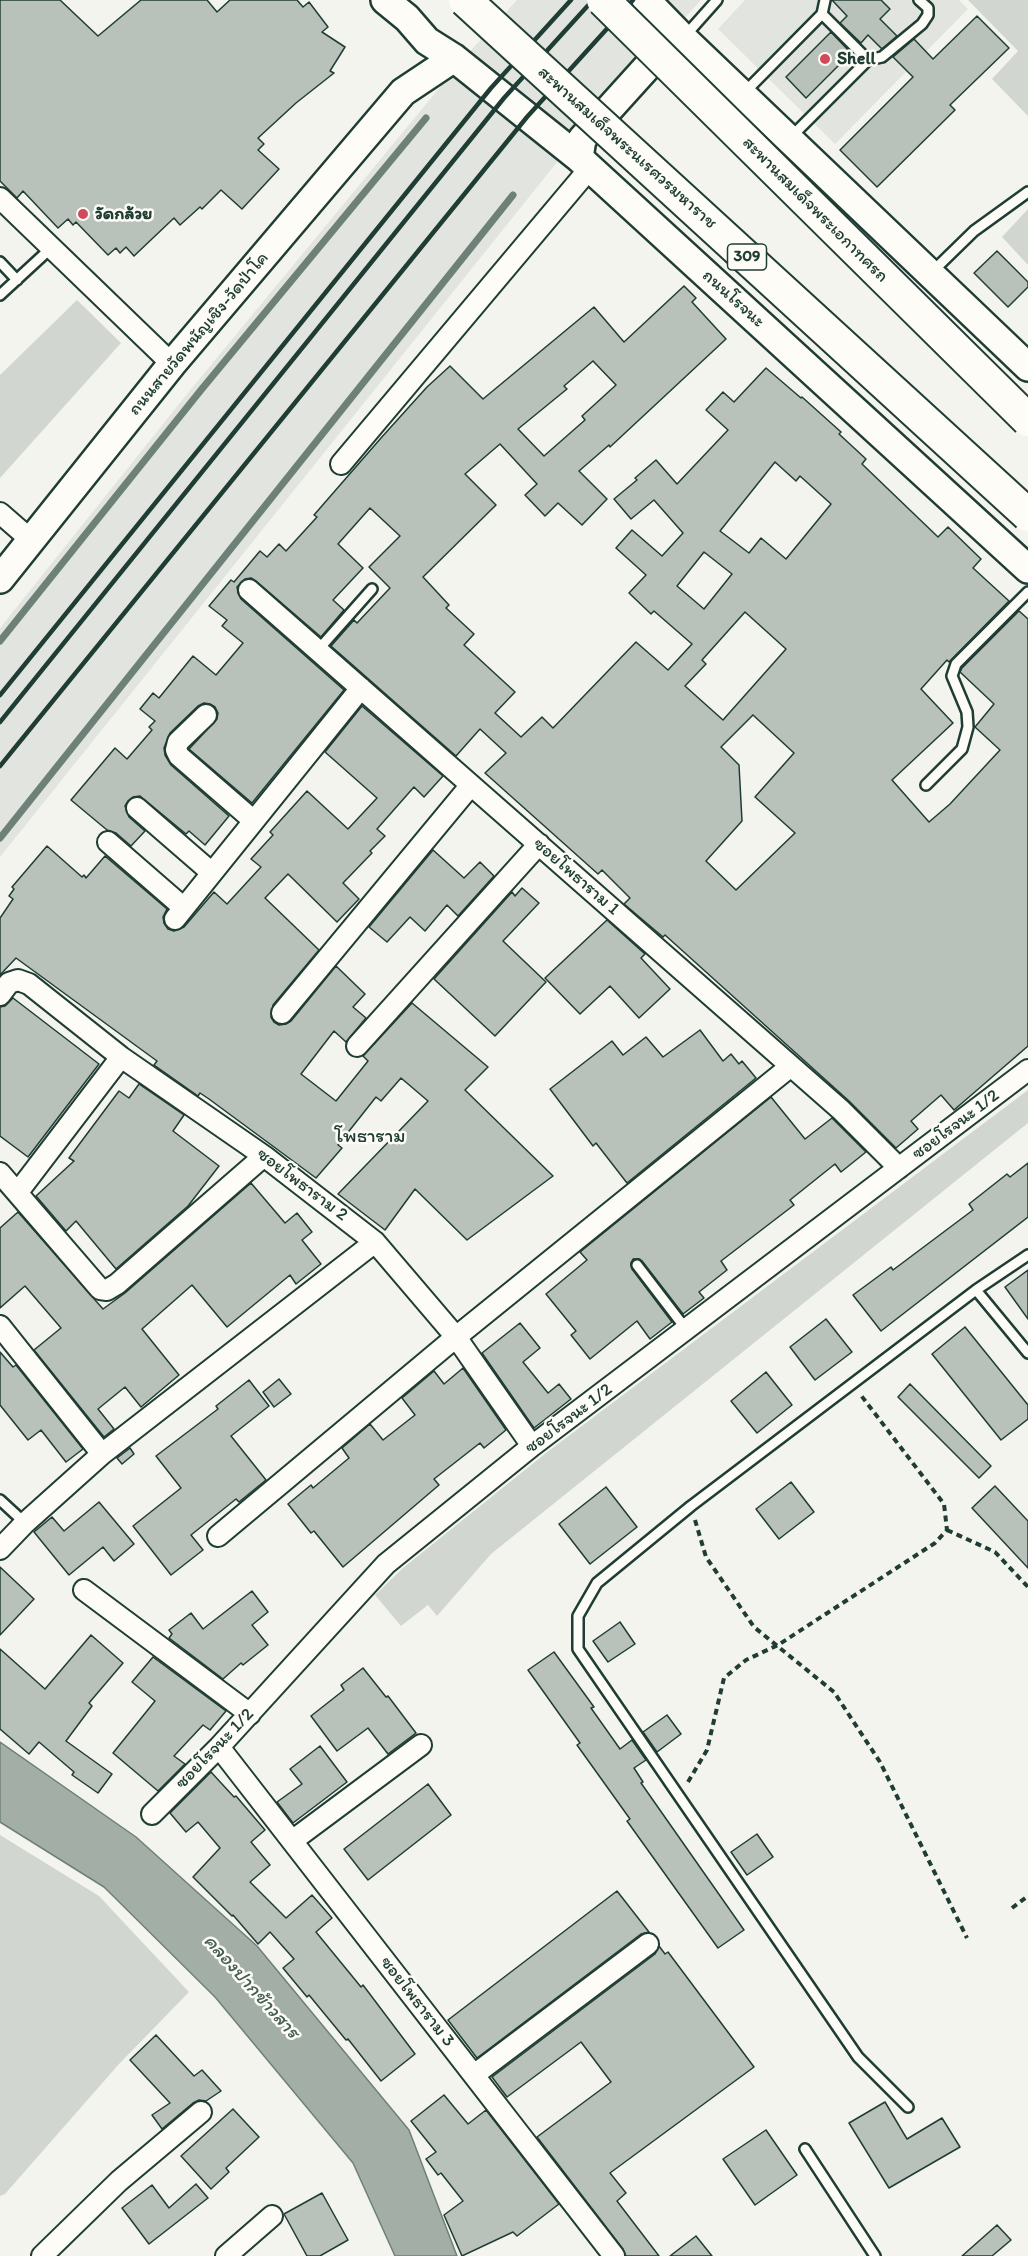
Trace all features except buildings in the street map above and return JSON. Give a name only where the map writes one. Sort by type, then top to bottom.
[{"type":"main road","points":[[385,0],[407,18],[427,41]]},
{"type":"main road","name":"สะพานสมเด็จพระนเรศวรมหาราช","points":[[465,0],[1028,515]]},
{"type":"main road","name":"สะพานสมเด็จพระเอกาทศรถ","points":[[603,0],[1028,420]]},
{"type":"main road","points":[[646,0],[742,95],[1028,367]]},
{"type":"main road","points":[[584,163],[582,139],[666,46],[683,38]]},
{"type":"main road","name":"ถนนโรจนะ","points":[[427,41],[454,58],[584,163],[1028,569]]},
{"type":"main road","name":"ถนนสายวัดพนัญเชิง-วัดป่าโค","points":[[403,93],[413,62],[427,41]]},
{"type":"main road","name":"ถนนสายวัดพนัญเชิง-วัดป่าโค","points":[[0,579],[172,364],[403,93],[454,58]]},
{"type":"street","points":[[341,464],[584,163]]},
{"type":"street","points":[[0,198],[172,364]]},
{"type":"street","points":[[0,513],[31,540]]},
{"type":"street","name":"ซอยโพธาราม 1","points":[[249,590],[841,1110],[899,1168]]},
{"type":"street","points":[[108,842],[180,914],[361,688]]},
{"type":"street","points":[[206,715],[178,742],[176,750],[178,756],[254,821]]},
{"type":"street","points":[[282,1013],[471,785]]},
{"type":"street","points":[[137,807],[212,873]]},
{"type":"street","points":[[357,1047],[539,844]]},
{"type":"street","name":"ซอยโพธาราม 2","points":[[0,995],[9,983],[18,980],[29,984],[122,1057],[264,1156],[375,1242],[456,1337],[532,1446]]},
{"type":"street","points":[[18,1192],[122,1057]]},
{"type":"street","points":[[218,1536],[456,1337],[791,1066]]},
{"type":"street","name":"ซอยโรจนะ 1/2","points":[[152,1814],[219,1747],[387,1564],[532,1446],[1028,1070]]},
{"type":"street","points":[[0,1173],[100,1289],[107,1290],[117,1284],[264,1156]]},
{"type":"street","points":[[0,1549],[25,1523],[102,1454],[375,1242]]},
{"type":"street","points":[[0,1326],[102,1454]]},
{"type":"street","points":[[84,1590],[250,1714]]},
{"type":"street","points":[[292,1841],[421,1745]]},
{"type":"street","name":"ซอยโพธาราม 3","points":[[219,1747],[614,2256]]},
{"type":"street","points":[[474,2075],[648,1944]]},
{"type":"street","points":[[42,2256],[119,2181],[201,2112]]},
{"type":"street","points":[[226,2256],[272,2216]]},
{"type":"lane","points":[[683,38],[717,0]]},
{"type":"lane","points":[[742,95],[822,15],[825,0]]},
{"type":"lane","points":[[789,139],[868,60],[882,57],[922,24],[928,15],[928,8],[919,0]]},
{"type":"lane","points":[[822,15],[868,60]]},
{"type":"lane","points":[[930,274],[974,231],[1028,192]]},
{"type":"lane","points":[[0,296],[51,248]]},
{"type":"lane","points":[[0,262],[17,279]]},
{"type":"lane","points":[[318,650],[372,589]]},
{"type":"lane","points":[[926,784],[962,748],[968,727],[967,712],[952,676],[956,664],[1028,592]]},
{"type":"lane","points":[[908,2107],[858,2057],[578,1649],[579,1617],[597,1583],[691,1506],[976,1290],[1028,1255]]},
{"type":"lane","points":[[636,1265],[686,1329]]},
{"type":"lane","points":[[976,1290],[1028,1353]]},
{"type":"lane","points":[[0,1500],[25,1523]]},
{"type":"lane","points":[[805,2149],[875,2256]]},
{"type":"path","points":[[679,1799],[707,1750],[724,1678],[746,1660],[778,1645],[935,1543],[947,1530],[944,1504],[852,1384]]},
{"type":"path","points":[[691,1506],[706,1557],[754,1627],[834,1692],[880,1762],[967,1938]]},
{"type":"path","points":[[947,1530],[995,1552],[1028,1587]]},
{"type":"path","points":[[1012,1908],[1028,1896]]},
{"type":"shaded area","points":[[517,0],[701,0],[570,146],[0,857],[0,628],[187,394],[464,58]]},
{"type":"shaded area","points":[[745,0],[959,0],[968,9],[835,144],[718,29]]},
{"type":"shaded area","points":[[968,0],[1028,0],[1028,116],[992,79],[1018,51]]},
{"type":"shaded area","points":[[1028,209],[1028,265],[1002,237]]},
{"type":"shaded area","points":[[77,300],[121,343],[0,478],[0,375]]},
{"type":"shaded area","points":[[1028,1090],[1028,1123],[491,1554],[437,1616],[428,1605],[401,1626],[375,1595],[403,1568],[546,1453]]},
{"type":"shaded area","points":[[0,1835],[99,1896],[189,1992],[119,2064],[5,2194],[0,2196]]},
{"type":"water","name":"คลองปากข้าวสาร","points":[[0,1742],[136,1837],[257,1946],[409,2130],[457,2256],[395,2256],[353,2163],[215,1997],[104,1887],[0,1822]]},
{"type":"waterway","points":[[0,641],[201,390],[426,118]]},
{"type":"waterway","points":[[0,838],[513,195]]},
{"type":"railway","points":[[0,695],[491,88],[571,0]]},
{"type":"railway","points":[[0,722],[504,98],[593,0]]},
{"type":"railway","points":[[0,766],[527,117],[633,0]]},
{"type":"place","name":"Shell","points":[[825,59]]},
{"type":"place","name":"วัดกล้วย","points":[[83,214]]},
{"type":"district","name":"โพธาราม","points":[[370,1137]]}]
